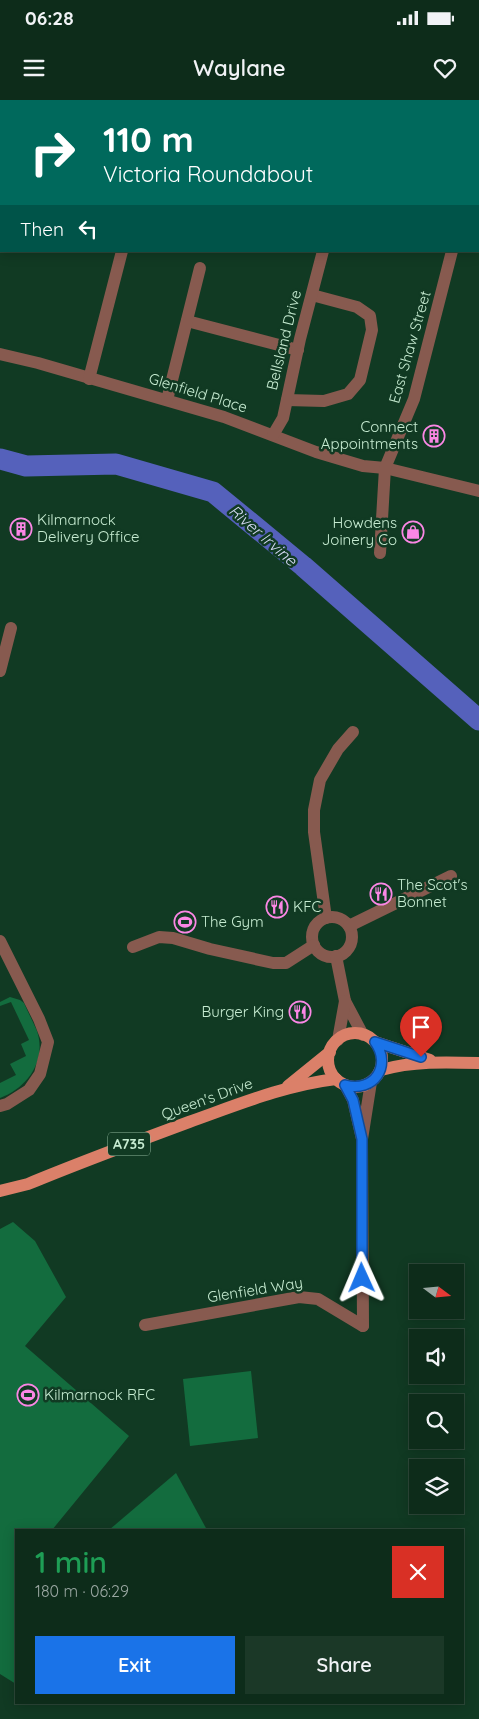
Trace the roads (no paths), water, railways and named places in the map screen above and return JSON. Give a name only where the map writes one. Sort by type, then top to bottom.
[{"type":"main road","points":[[338,1040],[354,1034],[363,1035],[375,1042],[434,1062]]},
{"type":"main road","name":"A735","points":[[330,1052],[338,1040]]},
{"type":"main road","points":[[371,1082],[377,1077],[380,1070],[382,1055],[375,1042]]},
{"type":"main road","points":[[330,1052],[329,1066],[340,1082]]},
{"type":"main road","name":"Queen's Drive","points":[[284,1089],[330,1052]]},
{"type":"main road","points":[[380,1070],[397,1065],[434,1062],[479,1063]]},
{"type":"main road","name":"Queen's Drive","points":[[0,1191],[28,1184],[212,1114],[284,1089],[320,1081],[340,1082]]},
{"type":"main road","name":"A735","points":[[340,1082],[358,1087],[371,1082]]},
{"type":"street","points":[[89,379],[122,252]]},
{"type":"street","name":"Bellsland Drive","points":[[272,435],[283,418],[323,252]]},
{"type":"street","name":"East Shaw Street","points":[[380,553],[385,468],[414,400],[452,252]]},
{"type":"street","points":[[167,400],[200,268]]},
{"type":"street","points":[[287,400],[324,402],[348,394],[360,380],[372,330],[370,316],[357,308],[312,295]]},
{"type":"street","points":[[186,321],[298,350]]},
{"type":"street","name":"Glenfield Place","points":[[0,354],[38,363],[224,417],[316,452],[363,466],[385,468],[479,491]]},
{"type":"street","points":[[0,671],[11,628]]},
{"type":"street","points":[[326,918],[314,832],[314,810],[320,780],[338,749],[353,732]]},
{"type":"street","points":[[349,926],[450,876]]},
{"type":"street","points":[[326,918],[339,918],[349,926],[351,932],[350,945],[347,950],[336,956],[323,954],[314,945],[313,932],[320,921],[326,918]]},
{"type":"street","points":[[133,947],[159,937],[174,938],[210,949],[273,963],[286,963],[314,945]]},
{"type":"street","points":[[0,941],[39,1019],[48,1042],[40,1074],[29,1090],[7,1104],[0,1106]]},
{"type":"street","points":[[336,956],[344,1001],[338,1040]]},
{"type":"street","points":[[344,1001],[363,1035]]},
{"type":"street","points":[[340,1082],[353,1100],[362,1139]]},
{"type":"street","points":[[362,1139],[371,1082]]},
{"type":"street","name":"Glenfield Way","points":[[145,1325],[299,1297],[318,1300],[363,1326],[362,1139]]},
{"type":"waterway","name":"River Irvine","points":[[0,459],[26,466],[116,464],[213,492],[303,566],[479,720]]},
{"type":"place","name":"Connect Appointments","points":[[434,436]]},
{"type":"place","name":"Kilmarnock Delivery Office","points":[[21,529]]},
{"type":"place","name":"Howdens Joinery Co","points":[[413,532]]},
{"type":"place","name":"The Scot's Bonnet","points":[[381,894]]},
{"type":"place","name":"KFC","points":[[277,907]]},
{"type":"place","name":"The Gym","points":[[185,922]]},
{"type":"place","name":"Burger King","points":[[300,1012]]},
{"type":"place","name":"Kilmarnock RFC","points":[[28,1395]]}]
